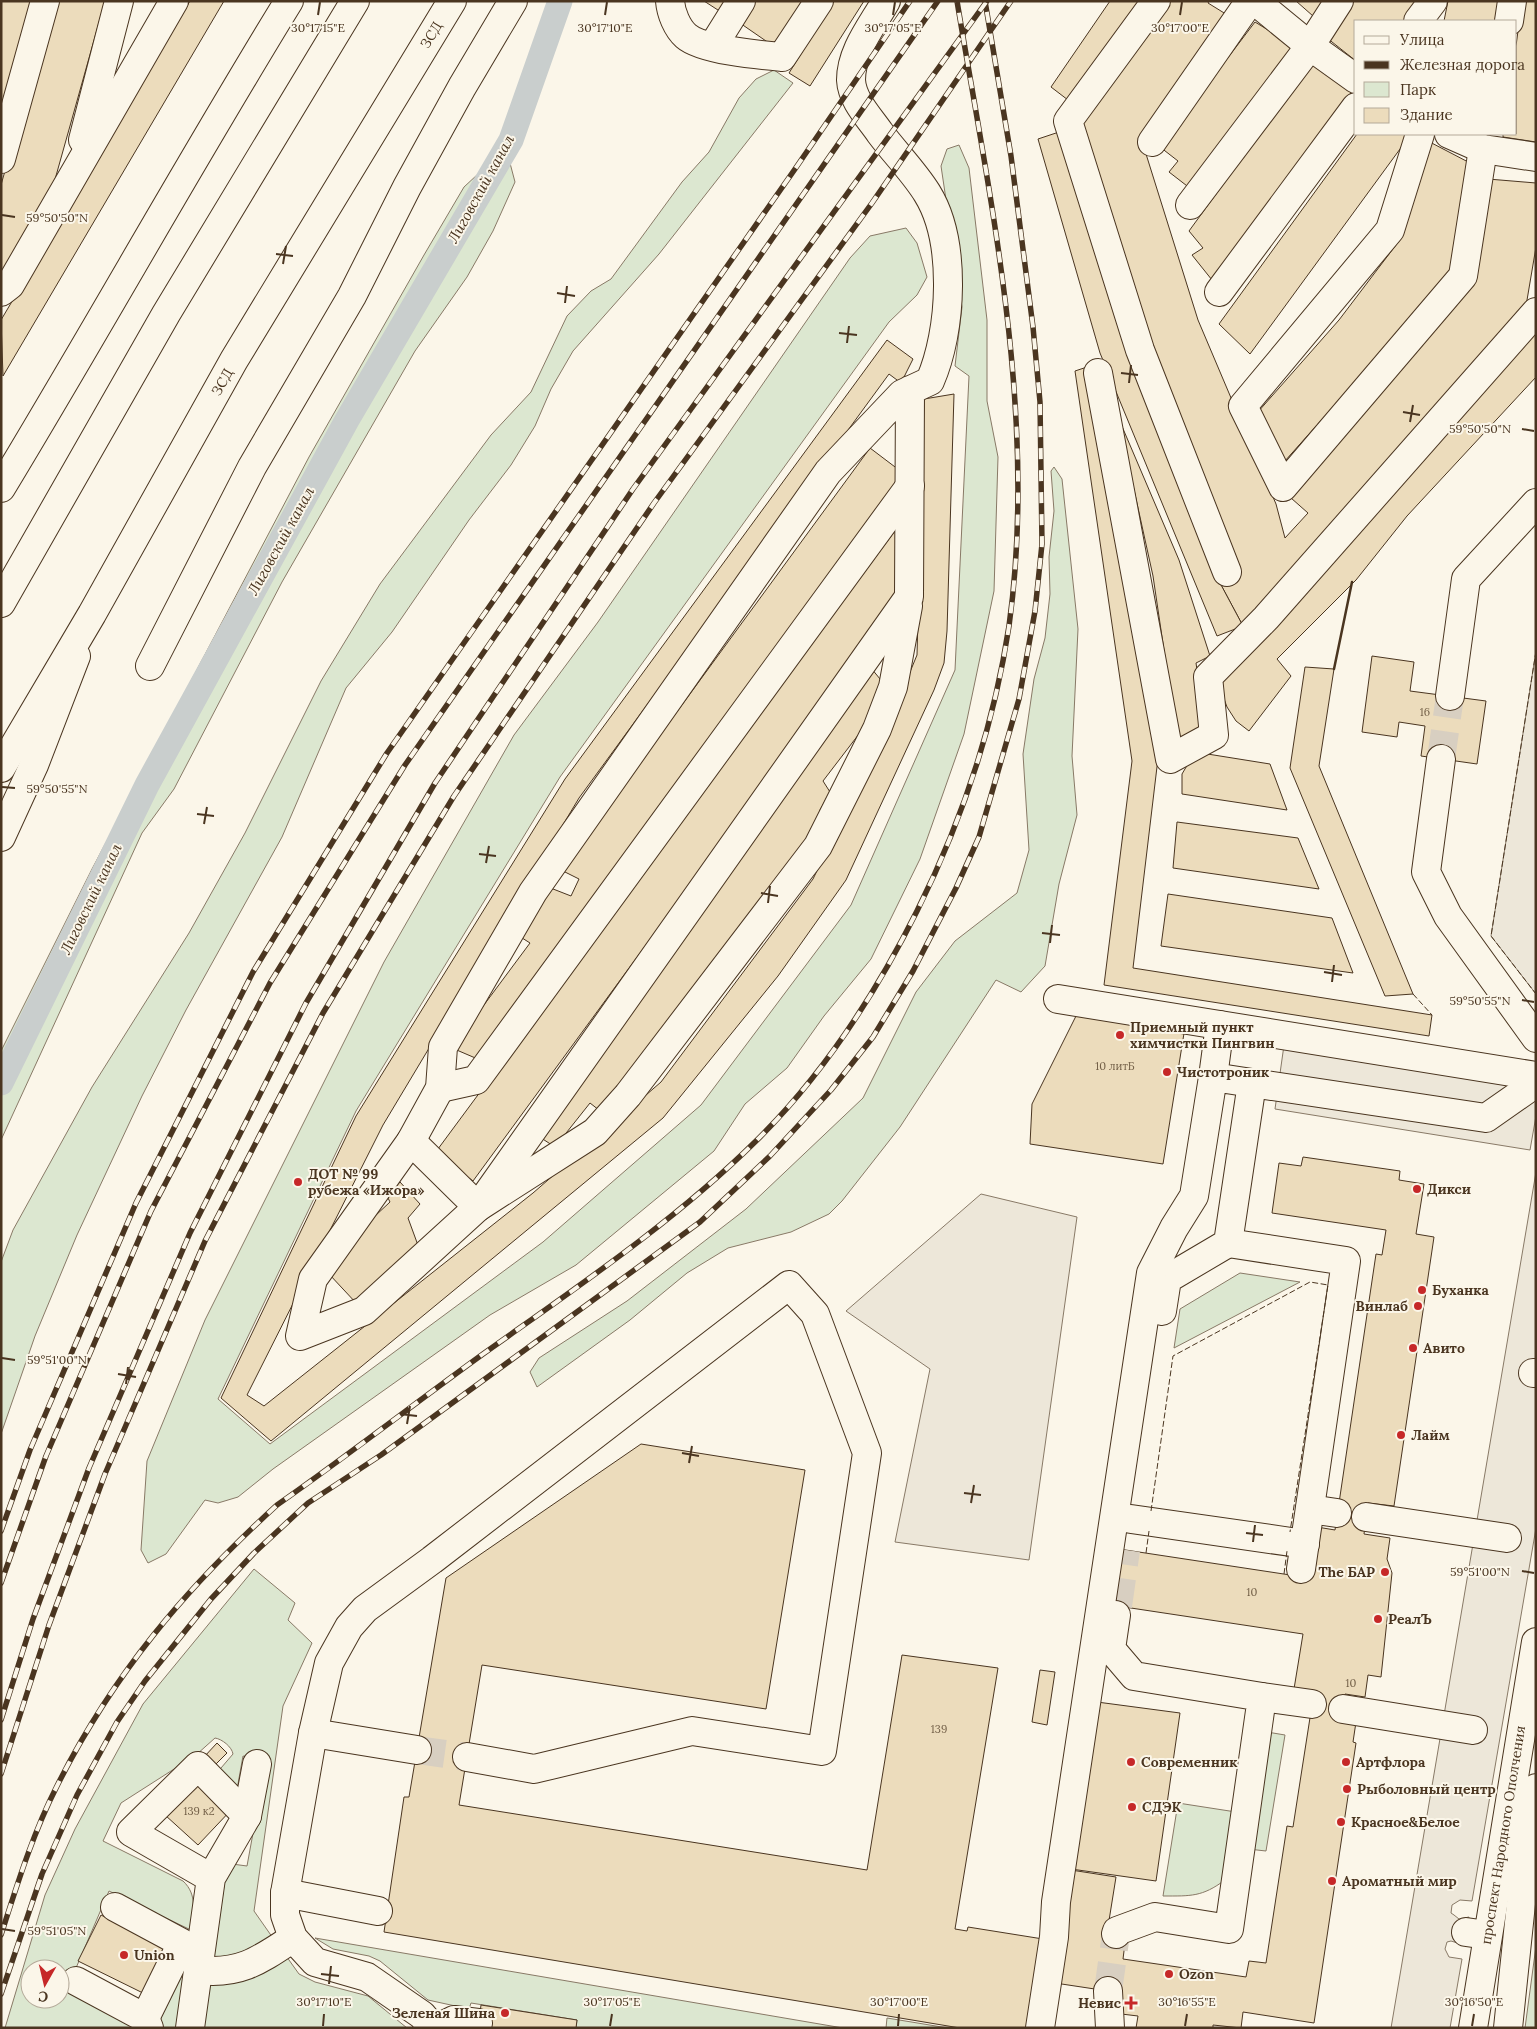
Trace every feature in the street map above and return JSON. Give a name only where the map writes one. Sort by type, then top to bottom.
[{"type":"main road","points":[[1,159],[45,1]]},
{"type":"main road","points":[[74,174],[119,1]]},
{"type":"main road","points":[[1,292],[10,285],[174,1]]},
{"type":"main road","points":[[1,488],[85,349],[210,129],[289,1]]},
{"type":"main road","points":[[1,603],[166,314],[355,1]]},
{"type":"main road","name":"ЗСД","points":[[1,768],[92,614],[234,360],[452,1]]},
{"type":"main road","points":[[150,666],[252,467],[352,296],[412,178],[513,1]]},
{"type":"main road","points":[[670,1],[671,13],[687,36],[739,53],[782,58],[819,1]]},
{"type":"main road","points":[[713,46],[741,1]]},
{"type":"main road","points":[[886,1],[853,60],[851,82],[857,101],[927,194],[942,233],[948,291],[946,326],[939,360],[920,386],[902,394],[828,472],[534,892],[443,1047],[440,1088],[411,1141],[313,1278],[300,1336],[364,1311],[478,1207],[595,1132],[628,1095],[818,846],[876,729],[893,687],[909,597],[910,486],[920,386]]},
{"type":"main road","points":[[1156,1],[1068,121],[1140,350],[1227,572]]},
{"type":"main road","points":[[1152,142],[1250,1]]},
{"type":"main road","points":[[1255,1],[1310,46],[1354,78]]},
{"type":"main road","points":[[1190,205],[1310,46],[1339,1]]},
{"type":"main road","points":[[1419,20],[1433,1]]},
{"type":"main road","points":[[1509,20],[1512,1]]},
{"type":"main road","points":[[1219,292],[1354,110]]},
{"type":"main road","points":[[1420,135],[1390,230],[1243,406],[1283,487],[1463,276],[1489,144]]},
{"type":"main road","points":[[1453,135],[1536,157]]},
{"type":"main road","points":[[1098,373],[1170,760],[1214,735],[1208,677],[1266,618],[1536,312]]},
{"type":"main road","points":[[440,1088],[476,1080],[910,486]]},
{"type":"main road","points":[[1450,696],[1466,579],[1536,503]]},
{"type":"main road","points":[[478,1207],[909,597]]},
{"type":"main road","points":[[1,837],[34,765],[92,614]]},
{"type":"main road","points":[[1441,759],[1426,872],[1448,916],[1536,1038]]},
{"type":"main road","points":[[1058,999],[1536,1076]]},
{"type":"main road","points":[[1040,2028],[1059,1883],[1151,1273],[1174,1228],[1194,1196],[1220,1025]]},
{"type":"main road","points":[[1213,1077],[1486,1118],[1536,1083]]},
{"type":"main road","points":[[1228,1243],[1252,1083]]},
{"type":"main road","points":[[411,1141],[478,1207]]},
{"type":"main road","points":[[1126,1550],[1130,1519],[1166,1279],[1228,1243],[1346,1261],[1303,1556],[1130,1519]]},
{"type":"main road","points":[[433,2028],[422,2015],[367,1977],[315,1962],[293,1938],[285,1915],[285,1893],[313,1733],[329,1663],[349,1627],[365,1609],[432,1560],[789,1284],[815,1314],[867,1453],[822,1751],[692,1731],[534,1769],[467,1757]]},
{"type":"main road","points":[[1310,1510],[1338,1513]]},
{"type":"main road","points":[[1366,1517],[1507,1538]]},
{"type":"main road","points":[[1118,1606],[1111,1649],[1134,1676],[1312,1704]]},
{"type":"main road","name":"проспект Народного Ополчения","points":[[1473,2028],[1476,1934],[1536,1642]]},
{"type":"main road","points":[[1116,1934],[1117,1931],[1155,1917],[1229,1929],[1262,1696]]},
{"type":"main road","points":[[1343,1709],[1474,1730]]},
{"type":"main road","points":[[313,1733],[417,1750]]},
{"type":"main road","points":[[190,2028],[211,1878],[247,1816],[257,1764]]},
{"type":"main road","points":[[211,1878],[131,1832],[198,1766],[247,1816]]},
{"type":"main road","name":"проспект Народного Ополчения","points":[[1508,2028],[1529,1827],[1536,1788]]},
{"type":"main road","points":[[285,1893],[378,1911]]},
{"type":"main road","points":[[76,1981],[147,2023],[182,1943],[115,1907]]},
{"type":"main road","points":[[198,1970],[226,1972],[238,1969],[260,1960],[293,1938]]},
{"type":"main road","points":[[1108,1991],[1110,2028]]},
{"type":"main road","points":[[438,2028],[454,2020],[478,2023]]},
{"type":"green space","points":[[774,70],[793,83],[659,254],[573,351],[551,389],[535,426],[511,465],[469,520],[392,632],[346,688],[282,837],[186,1010],[142,1096],[77,1235],[35,1336],[1,1434],[1,1262],[13,1230],[92,1087],[189,933],[245,833],[321,681],[380,584],[491,435],[531,392],[567,316],[591,291],[611,279],[682,182],[709,152],[739,98],[756,79]]},
{"type":"green space","points":[[959,145],[969,168],[987,320],[987,401],[998,457],[994,591],[964,734],[920,859],[871,959],[824,1016],[787,1068],[745,1104],[714,1151],[576,1265],[490,1315],[273,1469],[238,1497],[218,1503],[205,1500],[166,1554],[148,1563],[141,1550],[147,1461],[205,1320],[384,962],[514,735],[598,622],[850,258],[870,236],[906,228],[917,243],[927,277],[917,295],[889,322],[560,777],[356,1111],[218,1399],[270,1444],[543,1242],[701,1105],[851,905],[955,670],[969,376],[955,366],[962,307],[941,166],[947,149]]},
{"type":"green space","points":[[506,148],[515,182],[493,231],[467,277],[415,351],[282,582],[174,789],[142,833],[1,1140],[1,1051],[92,869],[309,457],[424,255],[464,187]]},
{"type":"green space","points":[[1054,467],[1062,479],[1078,629],[1072,756],[1077,815],[1059,884],[1045,966],[1021,992],[996,980],[900,1127],[842,1201],[829,1214],[791,1232],[728,1248],[687,1273],[630,1320],[537,1387],[530,1372],[539,1358],[627,1301],[746,1209],[863,1098],[916,992],[955,941],[1017,893],[1029,850],[1023,754],[1034,679],[1045,638],[1050,594],[1049,557],[1054,511],[1051,471]]},
{"type":"green space","points":[[1240,1273],[1300,1282],[1174,1348],[1180,1309]]},
{"type":"green space","points":[[254,1569],[295,1603],[288,1620],[312,1643],[283,1706],[254,1911],[275,1941],[213,1962],[226,1872],[232,1864],[247,1866],[266,1762],[243,1756],[236,1795],[215,1775],[233,1754],[226,1744],[215,1738],[196,1755],[121,1803],[103,1841],[183,1881],[188,1886],[193,1898],[191,1930],[109,1891],[70,1982],[70,1959],[26,1959],[45,1895],[75,1829],[143,1704]]},
{"type":"green space","points":[[1267,1732],[1285,1735],[1266,1851],[1248,1849]]},
{"type":"green space","points":[[1178,1803],[1236,1812],[1225,1880],[1203,1893],[1163,1896]]},
{"type":"green space","points":[[315,1938],[843,2028],[576,2028],[577,2020],[471,2003],[469,2009],[428,2000],[380,1961],[369,1956],[333,1949]]},
{"type":"green space","points":[[1536,1946],[1536,2028],[1525,2028]]},
{"type":"green space","points":[[284,1953],[299,1974],[315,1982],[368,1996],[407,2028],[203,2028],[210,1980]]},
{"type":"green space","points":[[179,1976],[184,1978],[177,2028],[156,2028]]},
{"type":"green space","points":[[20,1978],[20,2009],[70,2009],[70,1990],[129,2020],[133,2028],[5,2028]]},
{"type":"green space","points":[[887,2018],[948,2028],[886,2028]]},
{"type":"shaded area","points":[[1536,651],[1536,994],[1491,936]]},
{"type":"shaded area","points":[[1285,1038],[1536,1079],[1536,1116],[1530,1150],[1275,1109]]},
{"type":"shaded area","points":[[1536,1172],[1536,1528],[1472,1901],[1460,1900],[1452,1905],[1451,1913],[1459,1919],[1469,1917],[1464,1945],[1451,1941],[1447,1942],[1445,1949],[1449,1957],[1462,1959],[1450,2028],[1391,2028]]},
{"type":"shaded area","points":[[981,1194],[1077,1217],[1029,1560],[895,1542],[930,1369],[846,1311]]},
{"type":"building","points":[[1,1],[31,1],[1,115]]},
{"type":"building","points":[[53,1],[105,1],[54,183],[1,276],[1,185]]},
{"type":"building","points":[[190,1],[224,1],[3,376],[1,320]]},
{"type":"building","points":[[704,1],[727,1],[721,12]]},
{"type":"building","points":[[750,1],[811,1],[779,50],[737,21]]},
{"type":"building","points":[[834,1],[864,1],[810,86],[789,73]]},
{"type":"building","points":[[1110,1],[1143,1],[1068,100],[1051,87]]},
{"type":"building","points":[[1168,1],[1209,1],[1208,3],[1229,16],[1141,138],[1198,320],[1276,504],[1285,538],[1308,513],[1291,498],[1474,283],[1488,179],[1536,183],[1536,247],[1526,306],[1243,626],[1220,583],[1151,346],[1078,123]]},
{"type":"building","points":[[1296,1],[1324,1],[1313,16]]},
{"type":"building","points":[[1354,1],[1418,1],[1405,20],[1354,20],[1354,59],[1327,38]]},
{"type":"building","points":[[1448,1],[1500,1],[1497,20],[1444,20]]},
{"type":"building","points":[[1522,1],[1536,1],[1536,142],[1503,137],[1503,135],[1517,135],[1517,38]]},
{"type":"building","points":[[1255,22],[1296,47],[1191,189],[1169,172],[1178,161],[1160,147]]},
{"type":"building","points":[[1312,63],[1353,90],[1212,280],[1192,255],[1203,248],[1189,231]]},
{"type":"building","points":[[1062,131],[1220,583],[1243,626],[1217,636],[1100,353],[1038,139]]},
{"type":"building","points":[[1356,135],[1410,135],[1250,354],[1219,324]]},
{"type":"building","points":[[1424,139],[1472,164],[1455,265],[1376,359],[1284,462],[1257,413],[1339,320],[1399,241]]},
{"type":"building","points":[[1536,330],[1536,377],[1407,516],[1356,580],[1277,659],[1291,676],[1249,731],[1236,721],[1227,707],[1217,680]]},
{"type":"building","points":[[887,340],[913,359],[901,383],[889,374],[579,798],[383,1125],[247,1395],[264,1406],[533,1193],[661,1082],[813,879],[889,723],[917,655],[924,399],[954,394],[947,631],[944,663],[934,690],[846,880],[778,976],[663,1118],[271,1441],[221,1398],[356,1116],[565,779]]},
{"type":"building","points":[[1090,366],[1159,750],[1133,968],[1432,1015],[1429,1036],[1104,985],[1132,761],[1075,371]]},
{"type":"building","points":[[1118,417],[1179,560],[1210,656],[1196,663],[1206,732],[1178,745],[1153,576]]},
{"type":"building","points":[[870,448],[903,473],[480,1060],[452,1048],[530,943],[519,936],[548,887],[571,896],[579,879],[561,870]]},
{"type":"building","points":[[900,524],[901,597],[473,1181],[435,1153]]},
{"type":"building","points":[[1372,656],[1414,662],[1410,691],[1486,701],[1477,764],[1421,756],[1425,726],[1399,722],[1397,737],[1362,732]]},
{"type":"building","points":[[1305,667],[1334,669],[1319,766],[1413,994],[1385,996],[1290,768]]},
{"type":"building","points":[[871,668],[885,685],[875,713],[823,781],[830,792],[820,810],[823,820],[604,1114],[590,1103],[555,1147],[535,1134]]},
{"type":"building","points":[[1195,752],[1270,764],[1287,810],[1182,794],[1182,774]]},
{"type":"building","points":[[1177,822],[1298,838],[1319,889],[1173,868]]},
{"type":"building","points":[[1168,894],[1332,918],[1353,973],[1161,946]]},
{"type":"building","points":[[1078,1012],[1185,1027],[1163,1164],[1030,1144],[1032,1104]]},
{"type":"building","points":[[1303,1157],[1400,1171],[1399,1180],[1424,1184],[1416,1234],[1434,1237],[1394,1506],[1368,1503],[1364,1534],[1390,1538],[1387,1559],[1392,1573],[1381,1677],[1368,1675],[1365,1697],[1345,1694],[1341,1720],[1356,1722],[1353,1742],[1356,1743],[1314,2023],[1243,2012],[1241,2028],[1213,2025],[1213,2028],[1136,2028],[1138,2016],[1113,2013],[1108,1991],[1055,1983],[1071,1870],[1116,1877],[1107,1933],[1126,1935],[1123,1959],[1246,1977],[1249,1961],[1266,1963],[1287,1826],[1293,1827],[1314,1692],[1294,1689],[1303,1634],[1111,1605],[1119,1549],[1310,1578],[1317,1527],[1335,1530],[1376,1254],[1382,1255],[1386,1230],[1272,1213],[1279,1163],[1301,1166]]},
{"type":"building","points":[[400,1182],[420,1204],[408,1218],[419,1248],[357,1304],[329,1274],[360,1237],[360,1230],[390,1202],[387,1196]]},
{"type":"building","points":[[641,1444],[805,1470],[766,1709],[482,1665],[459,1805],[867,1870],[902,1655],[998,1668],[955,1929],[967,1931],[968,1927],[1043,1939],[1027,2028],[960,2028],[384,1932],[404,1797],[409,1797],[446,1578]]},
{"type":"building","points":[[1040,1670],[1055,1672],[1047,1725],[1032,1722]]},
{"type":"building","name":"Современник","points":[[1097,1702],[1180,1713],[1156,1881],[1071,1869]]},
{"type":"building","points":[[217,1743],[227,1753],[214,1766],[204,1757]]},
{"type":"building","points":[[200,1777],[233,1808],[198,1845],[165,1815]]},
{"type":"building","name":"Union","points":[[101,1915],[170,1950],[147,1995],[78,1961]]},
{"type":"building","name":"Зеленая Шина","points":[[481,2005],[577,2020],[576,2028],[478,2028]]},
{"type":"waterway","name":"Лиговский канал","points":[[1,1083],[147,785],[347,420],[511,140],[560,1]]},
{"type":"tunnel","points":[[1441,759],[1450,696]]},
{"type":"tunnel","points":[[1118,1606],[1126,1550]]},
{"type":"tunnel","points":[[417,1750],[467,1757]]},
{"type":"tunnel","points":[[1108,1991],[1116,1934]]},
{"type":"railway","points":[[1,1531],[30,1450],[136,1203],[253,972],[387,753],[795,169],[910,1]]},
{"type":"railway","points":[[1,1583],[46,1456],[151,1211],[270,983],[405,765],[938,1]]},
{"type":"railway","points":[[1,1935],[40,1822],[79,1745],[127,1670],[182,1601],[243,1537],[277,1505],[624,1253],[725,1171],[756,1141],[804,1089],[846,1033],[884,973],[917,911],[962,807],[995,700],[1009,626],[1016,548],[1018,469],[1007,312],[984,156],[957,1]]},
{"type":"railway","points":[[1,1994],[42,1874],[77,1795],[117,1722],[145,1681],[211,1599],[254,1553],[308,1503],[381,1455],[700,1222],[770,1156],[831,1090],[873,1037],[913,971],[956,888],[979,837],[1019,699],[1035,611],[1042,544],[1040,402],[1033,327],[1011,156],[985,1]]},
{"type":"railway","points":[[1,1720],[33,1619],[89,1468],[190,1233],[306,1003],[435,783],[633,489],[987,1]]},
{"type":"railway","points":[[1,1774],[49,1625],[105,1474],[205,1241],[323,1013],[454,796],[654,503],[872,203],[1011,1]]},
{"type":"fence","points":[[1536,651],[1491,936],[1536,994]]},
{"type":"fence","points":[[1413,994],[1432,1015]]},
{"type":"fence","points":[[1151,1511],[1173,1356],[1310,1282],[1328,1285],[1290,1532]]},
{"type":"fence","points":[[1146,1553],[1149,1531]]},
{"type":"fence","points":[[1284,1574],[1287,1551]]},
{"type":"wall","points":[[1334,669],[1352,582]]},
{"type":"place","name":"Приемный пункт химчистки Пингвин","points":[[1120,1035]]},
{"type":"place","name":"Чистотроник","points":[[1167,1072]]},
{"type":"place","name":"ДОТ № 99 рубежа «Ижора»","points":[[298,1182]]},
{"type":"place","name":"Дикси","points":[[1417,1189]]},
{"type":"place","name":"Буханка","points":[[1422,1290]]},
{"type":"place","name":"Винлаб","points":[[1418,1306]]},
{"type":"place","name":"Авито","points":[[1413,1348]]},
{"type":"place","name":"Лайм","points":[[1401,1435]]},
{"type":"place","name":"The БАР","points":[[1385,1572]]},
{"type":"place","name":"РеалЪ","points":[[1378,1619]]},
{"type":"place","name":"Современник","points":[[1131,1762]]},
{"type":"place","name":"Артфлора","points":[[1346,1762]]},
{"type":"place","name":"Рыболовный центр","points":[[1347,1789]]},
{"type":"place","name":"СДЭК","points":[[1132,1807]]},
{"type":"place","name":"Красное&Белое","points":[[1341,1822]]},
{"type":"place","name":"Ароматный мир","points":[[1332,1881]]},
{"type":"place","name":"Union","points":[[124,1955]]},
{"type":"place","name":"Ozon","points":[[1169,1974]]},
{"type":"place","name":"Невис","points":[[1131,2003]]},
{"type":"place","name":"Зеленая Шина","points":[[505,2013]]}]
